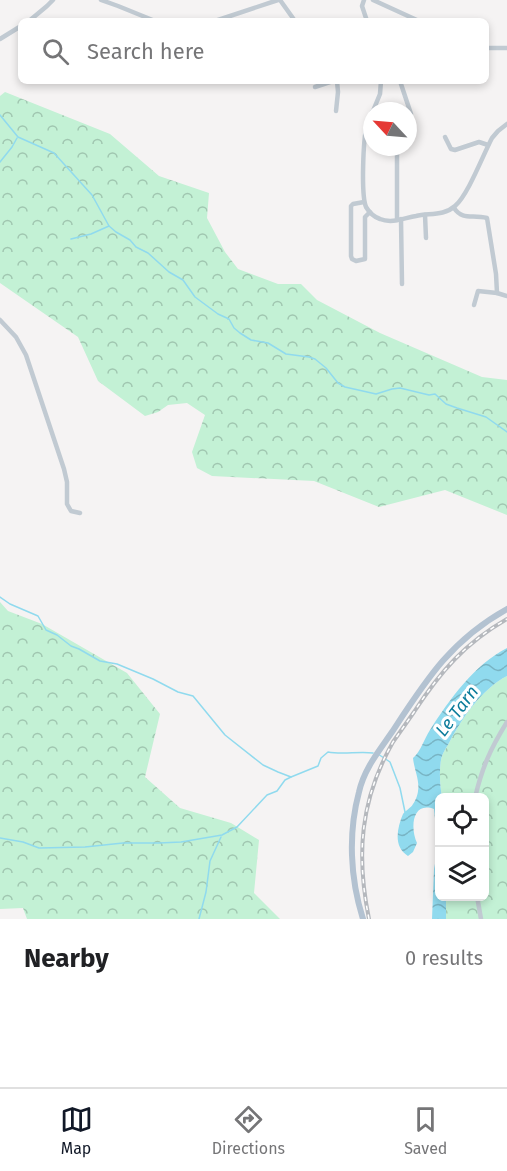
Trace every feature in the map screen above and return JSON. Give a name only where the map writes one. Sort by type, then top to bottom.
[{"type":"main road","points":[[363,919],[353,877],[352,843],[358,793],[363,777],[424,683],[445,657],[482,625],[507,609]]},
{"type":"street","points":[[33,18],[52,0]]},
{"type":"street","points":[[101,0],[148,18]]},
{"type":"street","points":[[224,18],[279,0],[293,18]]},
{"type":"street","points":[[364,0],[362,6],[365,18]]},
{"type":"street","points":[[373,0],[412,18]]},
{"type":"street","points":[[0,39],[18,28]]},
{"type":"street","points":[[489,48],[507,48]]},
{"type":"street","points":[[315,87],[325,84]]},
{"type":"street","points":[[336,84],[338,92],[336,111]]},
{"type":"street","points":[[376,102],[381,84]]},
{"type":"street","points":[[401,84],[407,102]]},
{"type":"street","points":[[364,156],[364,202],[370,212],[381,220],[388,221],[441,213],[454,208],[464,194],[488,145],[498,131],[507,124]]},
{"type":"street","points":[[445,137],[451,149],[455,150],[479,142],[488,145]]},
{"type":"street","points":[[397,156],[402,284]]},
{"type":"street","points":[[364,202],[351,206],[351,256],[356,261],[365,259],[365,217],[370,212]]},
{"type":"street","points":[[454,208],[459,215],[487,218],[497,293]]},
{"type":"street","points":[[425,215],[426,238]]},
{"type":"street","points":[[474,305],[478,291],[507,296]]},
{"type":"street","points":[[0,320],[16,337],[26,354],[64,469],[67,482],[67,504],[71,511],[80,513]]},
{"type":"street","points":[[476,793],[485,762],[507,722]]},
{"type":"street","points":[[478,901],[482,919]]},
{"type":"green space","points":[[5,92],[110,134],[159,176],[209,193],[207,218],[225,252],[238,269],[278,284],[301,284],[317,300],[380,333],[482,377],[507,380],[507,515],[445,490],[379,507],[314,481],[212,476],[197,468],[192,452],[205,415],[187,403],[168,405],[158,412],[145,416],[98,381],[78,337],[0,283],[0,96]]},
{"type":"green space","points":[[0,602],[8,611],[42,624],[127,673],[160,714],[145,777],[180,808],[231,823],[259,840],[254,893],[280,919],[27,919],[23,908],[0,909]]},
{"type":"green space","points":[[507,676],[507,919],[442,919],[445,917],[446,901],[489,901],[489,793],[441,793],[440,765],[444,751],[473,705]]},
{"type":"water","name":"Le Tarn","points":[[507,648],[507,676],[481,696],[444,751],[440,765],[441,793],[435,793],[435,819],[434,809],[421,809],[417,812],[414,830],[417,843],[413,852],[408,856],[400,848],[398,831],[403,814],[414,803],[418,792],[413,758],[454,695],[484,663]]},
{"type":"water","name":"Le Tarn","points":[[435,864],[435,901],[446,901],[446,919],[432,919]]},
{"type":"waterway","points":[[0,115],[18,137],[54,153],[92,195],[109,226],[183,280],[195,297],[229,319],[234,328],[251,340],[268,343],[286,354],[315,359],[338,383],[345,387],[376,394],[400,388],[429,395],[435,394],[446,404],[486,417],[507,432]]},
{"type":"waterway","points":[[0,162],[17,138]]},
{"type":"waterway","points":[[71,239],[109,226]]},
{"type":"waterway","points":[[0,597],[38,616],[46,630],[100,661],[117,664],[178,692],[193,696],[225,735],[263,765],[278,772],[291,777],[318,766],[321,758],[328,752],[373,753]]},
{"type":"waterway","points":[[378,754],[390,762],[400,788],[405,812]]},
{"type":"waterway","points":[[0,838],[23,842],[39,848],[181,842],[222,835],[237,827],[267,795],[277,791],[285,780],[291,777]]},
{"type":"waterway","points":[[199,919],[206,892],[210,861],[221,837]]},
{"type":"railway","points":[[369,919],[362,850],[367,807],[382,764],[393,742],[444,671],[478,638],[507,619]]}]
